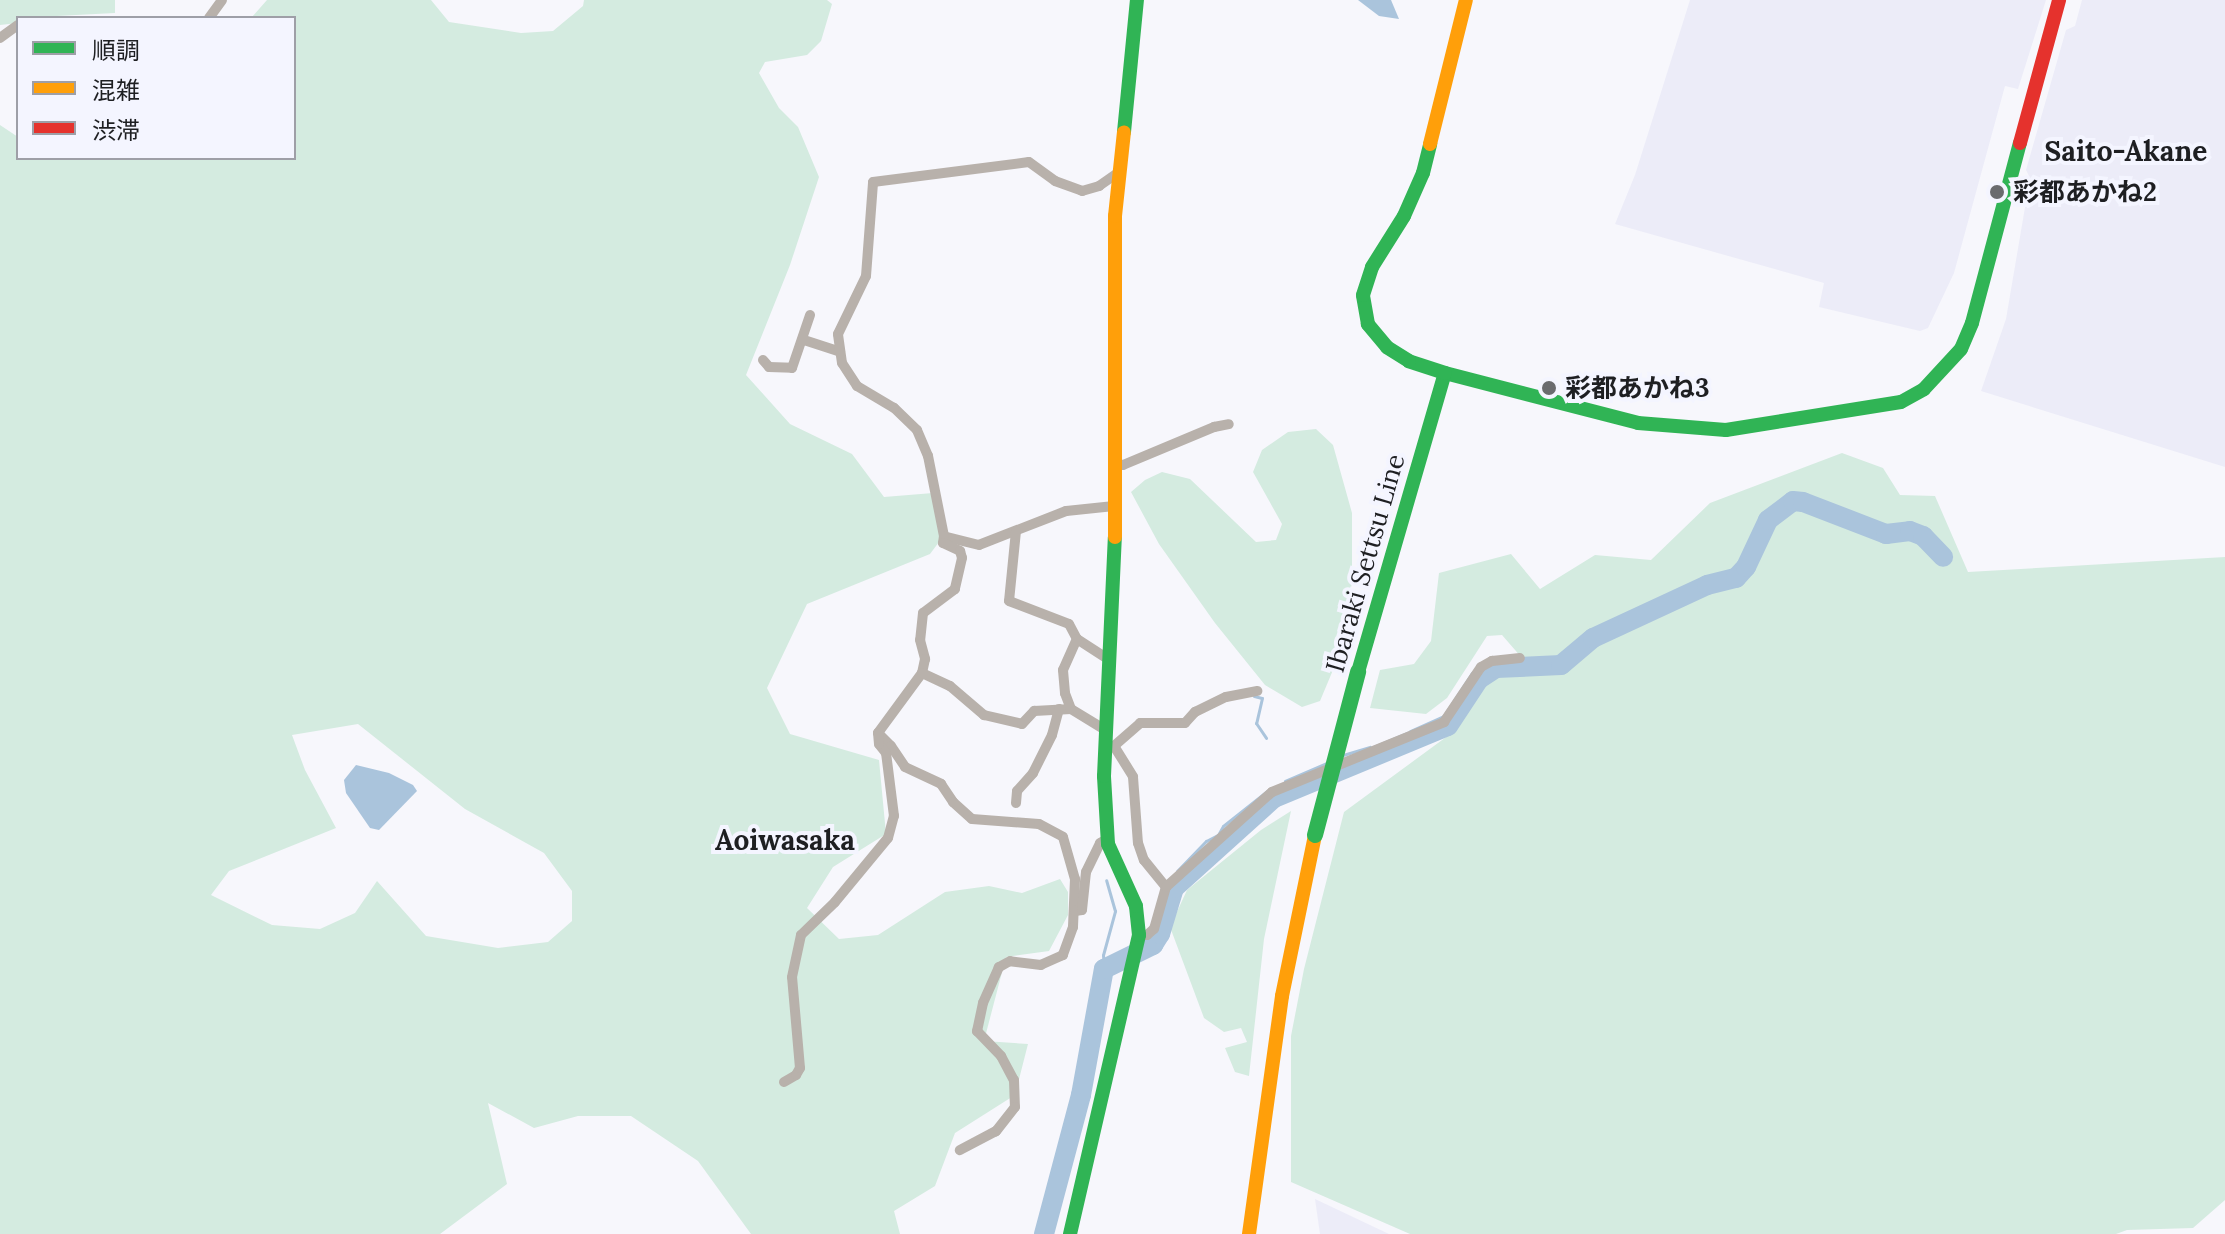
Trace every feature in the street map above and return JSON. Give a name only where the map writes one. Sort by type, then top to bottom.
[{"type":"main road","points":[[1070,1234],[1137,947],[1136,906],[1107,839],[1112,745],[1116,464],[1115,216],[1137,0]]},
{"type":"main road","points":[[1466,0],[1423,173],[1404,216],[1372,267],[1363,295],[1365,315],[1378,339],[1409,361],[1445,373],[1638,423],[1726,430],[1873,409],[1901,402],[1924,389],[1961,349],[1972,323],[2059,0]]},
{"type":"main road","name":"Ibaraki Settsu Line","points":[[1249,1234],[1257,1198],[1282,996],[1315,835],[1358,672],[1445,373]]},
{"type":"main road","name":"Ibaraki Settsu Line","points":[[1257,1198],[1259,1234]]},
{"type":"street","points":[[784,1082],[796,1075],[800,1068],[792,977],[801,935],[835,902],[888,838],[894,816],[886,753],[879,744],[878,733],[922,673],[925,659],[920,640],[923,613],[955,589],[962,558],[960,551],[943,543],[928,456],[917,430],[894,408],[857,386],[842,363],[838,334],[866,276],[873,182],[1029,162],[1055,181],[1082,191],[1099,186],[1119,172]]},
{"type":"street","points":[[763,360],[769,367],[792,368],[810,315]]},
{"type":"street","points":[[804,340],[840,352]]},
{"type":"street","points":[[1116,464],[1123,465],[1214,427],[1229,424]]},
{"type":"street","points":[[944,536],[979,545],[1066,511],[1114,506]]},
{"type":"street","points":[[1016,531],[1009,601],[1069,624],[1077,639],[1111,661]]},
{"type":"street","points":[[1071,709],[1065,693],[1063,670],[1077,639]]},
{"type":"street","points":[[1137,947],[1152,931],[1166,887],[1272,792],[1444,722],[1481,667],[1492,661],[1520,658]]},
{"type":"street","points":[[922,673],[950,686],[984,715],[1022,724],[1034,711],[1071,709],[1084,713],[1112,745],[1134,779],[1138,843],[1142,856],[1166,887]]},
{"type":"street","points":[[1112,745],[1140,723],[1185,723],[1195,712],[1226,697],[1257,691]]},
{"type":"street","points":[[1016,803],[1017,791],[1033,773],[1052,735],[1059,709]]},
{"type":"street","points":[[878,733],[905,767],[941,784],[953,802],[972,819],[1039,824],[1063,837],[1075,879],[1075,911],[1063,955],[1041,965],[1010,961],[999,967],[983,1003],[977,1031],[1001,1056],[1014,1080],[1015,1107],[996,1131],[960,1150]]},
{"type":"street","points":[[1075,911],[1082,910],[1086,872],[1102,841],[1107,839]]},
{"type":"shaded area","points":[[1690,0],[2046,0],[2018,89],[2005,86],[1954,273],[1928,328],[1920,331],[1819,307],[1824,283],[1615,224],[1635,175]]},
{"type":"shaded area","points":[[2082,0],[2225,0],[2225,467],[1981,391],[2006,319],[2030,178],[2026,170],[2066,30],[2075,26]]},
{"type":"shaded area","points":[[1315,1199],[1389,1234],[1320,1234]]},
{"type":"green space","points":[[0,0],[115,0],[115,13],[16,16],[16,23],[0,25]]},
{"type":"green space","points":[[267,0],[431,0],[449,22],[521,33],[553,31],[583,6],[584,0],[827,0],[832,4],[821,41],[807,55],[765,62],[759,73],[779,108],[798,127],[819,177],[790,265],[746,375],[790,424],[852,454],[884,497],[933,493],[942,538],[930,554],[807,604],[767,688],[790,734],[879,760],[886,834],[833,867],[807,908],[839,939],[878,935],[945,892],[989,886],[1022,893],[1060,879],[1068,892],[1068,915],[1049,951],[1006,957],[984,1041],[1028,1044],[1015,1095],[955,1133],[935,1186],[894,1211],[900,1234],[751,1234],[698,1161],[631,1116],[578,1116],[534,1128],[488,1103],[507,1184],[440,1234],[0,1234],[0,125],[16,136],[16,160],[296,160],[296,16],[253,16]],"holes":[[[358,724],[465,809],[544,853],[572,891],[572,921],[548,942],[498,948],[426,936],[377,881],[355,913],[320,929],[272,925],[211,895],[229,871],[336,828],[305,770],[292,735]]]},
{"type":"green space","points":[[1316,429],[1333,445],[1352,513],[1352,583],[1333,670],[1320,701],[1302,707],[1265,685],[1215,623],[1159,544],[1131,492],[1145,480],[1162,472],[1190,479],[1256,542],[1276,540],[1282,524],[1253,472],[1262,450],[1288,432]]},
{"type":"green space","points":[[1842,453],[1883,468],[1900,495],[1935,496],[1968,572],[2225,557],[2225,1200],[2193,1228],[2127,1230],[2116,1234],[1410,1234],[1291,1182],[1291,1036],[1304,969],[1344,812],[1453,732],[1481,684],[1522,658],[1502,635],[1487,636],[1447,698],[1426,714],[1370,708],[1380,670],[1414,664],[1431,641],[1439,573],[1511,554],[1540,589],[1595,555],[1651,560],[1710,503]]},
{"type":"green space","points":[[1291,811],[1264,939],[1249,1076],[1235,1072],[1225,1048],[1247,1042],[1241,1028],[1224,1032],[1204,1018],[1170,927],[1187,890],[1261,830]]},
{"type":"water","points":[[1358,0],[1391,0],[1399,19],[1379,16]]},
{"type":"water","points":[[356,765],[389,773],[413,785],[417,791],[379,830],[370,828],[346,793],[344,780]]},
{"type":"waterway","points":[[1044,1234],[1081,1095],[1104,969],[1153,945],[1160,934],[1174,888],[1274,798],[1448,726],[1479,679],[1496,668],[1561,665],[1593,638],[1707,585],[1736,578],[1746,567],[1768,520],[1793,501],[1803,502],[1886,534],[1910,531],[1923,536],[1943,557]]},
{"type":"waterway","points":[[1254,696],[1262,698],[1256,723],[1266,738]]},
{"type":"waterway","points":[[1410,731],[1443,716]]},
{"type":"waterway","points":[[1343,755],[1370,747]]},
{"type":"waterway","points":[[1285,781],[1329,762]]},
{"type":"waterway","points":[[1177,871],[1206,841],[1218,835],[1223,826],[1267,791]]},
{"type":"waterway","points":[[1104,969],[1103,955],[1115,911],[1106,880]]},
{"type":"traffic: fast","points":[[1124,132],[1137,0]]},
{"type":"traffic: fast","points":[[1445,373],[1638,423],[1726,430],[1901,402],[1924,389],[1961,349],[1972,323],[2020,143]]},
{"type":"traffic: fast","points":[[1358,672],[1445,373],[1409,361],[1387,347],[1368,324],[1363,295],[1372,267],[1404,216],[1423,173],[1430,144]]},
{"type":"traffic: fast","points":[[1070,1234],[1139,935],[1136,906],[1108,844],[1104,776],[1115,537]]},
{"type":"traffic: fast","points":[[1315,835],[1358,672]]},
{"type":"traffic: slow","points":[[1430,144],[1466,0]]},
{"type":"traffic: slow","points":[[1115,537],[1115,216],[1124,132]]},
{"type":"traffic: slow","points":[[1249,1234],[1282,996],[1315,835]]},
{"type":"traffic: jam","points":[[2020,143],[2059,0]]},
{"type":"place","name":"彩都あかね2","points":[[1997,192]]},
{"type":"place","name":"彩都あかね3","points":[[1549,388]]},
{"type":"district","name":"Saito-Akane","points":[[2126,151]]},
{"type":"district","name":"Aoiwasaka","points":[[785,840]]}]
